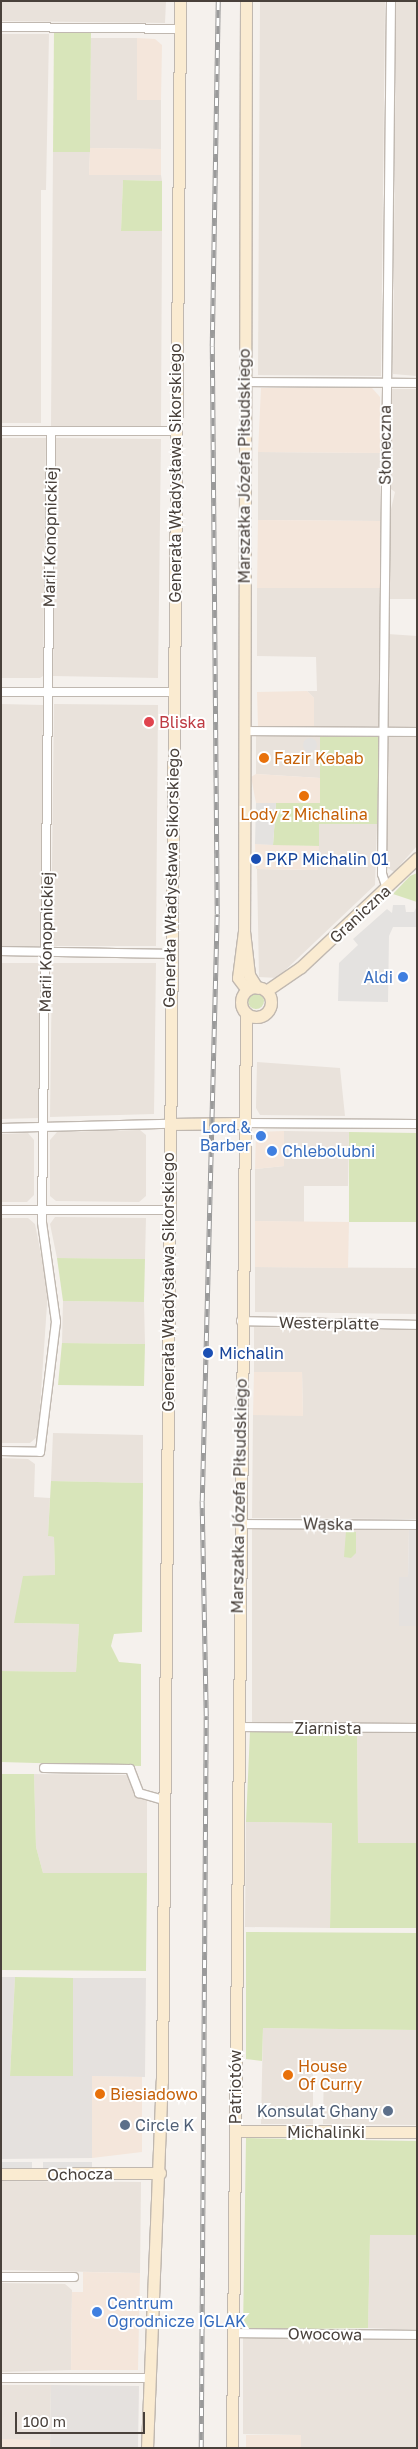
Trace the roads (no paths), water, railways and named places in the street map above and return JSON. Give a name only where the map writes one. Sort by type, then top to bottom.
[{"type":"main road","name":"Generała Władysława Sikorskiego","points":[[164,1800],[180,1]]},
{"type":"main road","name":"Marszałka Józefa Piłsudskiego","points":[[239,1727],[242,1123],[245,1056],[252,1015],[241,1002],[260,992],[238,978],[244,931],[246,1]]},
{"type":"main road","name":"Graniczna","points":[[252,1015],[268,1011],[260,992],[301,967],[387,889],[417,858]]},
{"type":"main road","points":[[170,1124],[242,1123]]},
{"type":"main road","name":"Patriotów","points":[[232,2448],[239,1727]]},
{"type":"main road","points":[[148,2448],[160,2173],[164,1800]]},
{"type":"main road","name":"Michalinki","points":[[235,2131],[417,2132]]},
{"type":"main road","name":"Ochocza","points":[[1,2174],[160,2173]]},
{"type":"street","name":"Słoneczna","points":[[387,889],[382,874],[391,1]]},
{"type":"street","points":[[1,27],[180,29]]},
{"type":"street","points":[[244,382],[417,383]]},
{"type":"street","points":[[1,431],[176,431]]},
{"type":"street","name":"Marii Konopnickiej","points":[[1,1451],[40,1452],[56,1322],[43,1209],[51,431]]},
{"type":"street","points":[[1,692],[174,692]]},
{"type":"street","points":[[244,731],[417,732]]},
{"type":"street","points":[[1,951],[171,954]]},
{"type":"street","points":[[242,1123],[417,1124]]},
{"type":"street","points":[[1,1128],[170,1124]]},
{"type":"street","points":[[1,1210],[169,1210]]},
{"type":"street","name":"Westerplatte","points":[[241,1321],[417,1324]]},
{"type":"street","name":"Wąska","points":[[239,1524],[417,1525]]},
{"type":"street","name":"Ziarnista","points":[[239,1727],[417,1728]]},
{"type":"street","points":[[44,1768],[130,1769],[139,1793],[164,1800]]},
{"type":"street","points":[[1,2277],[74,2278]]},
{"type":"street","name":"Owocowa","points":[[234,2333],[417,2335]]},
{"type":"street","points":[[1,2378],[150,2378]]},
{"type":"railway","points":[[201,2448],[206,1716],[202,1501],[217,914],[212,346],[218,1]]},
{"type":"place","name":"Bliska","points":[[149,722]]},
{"type":"place","name":"Fazir Kebab","points":[[264,758]]},
{"type":"place","name":"Lody z Michalina","points":[[304,796]]},
{"type":"place","name":"PKP Michalin 01","points":[[256,859]]},
{"type":"place","name":"Aldi","points":[[403,977]]},
{"type":"place","name":"Lord & Barber","points":[[261,1136]]},
{"type":"place","name":"Chlebolubni","points":[[272,1151]]},
{"type":"place","name":"Michalin","points":[[208,1353]]},
{"type":"place","name":"House Of Curry","points":[[288,2075]]},
{"type":"place","name":"Biesiadowo","points":[[100,2094]]},
{"type":"place","name":"Konsulat Ghany","points":[[388,2111]]},
{"type":"place","name":"Circle K","points":[[125,2125]]},
{"type":"place","name":"Centrum Ogrodnicze IGLAK","points":[[97,2312]]}]
